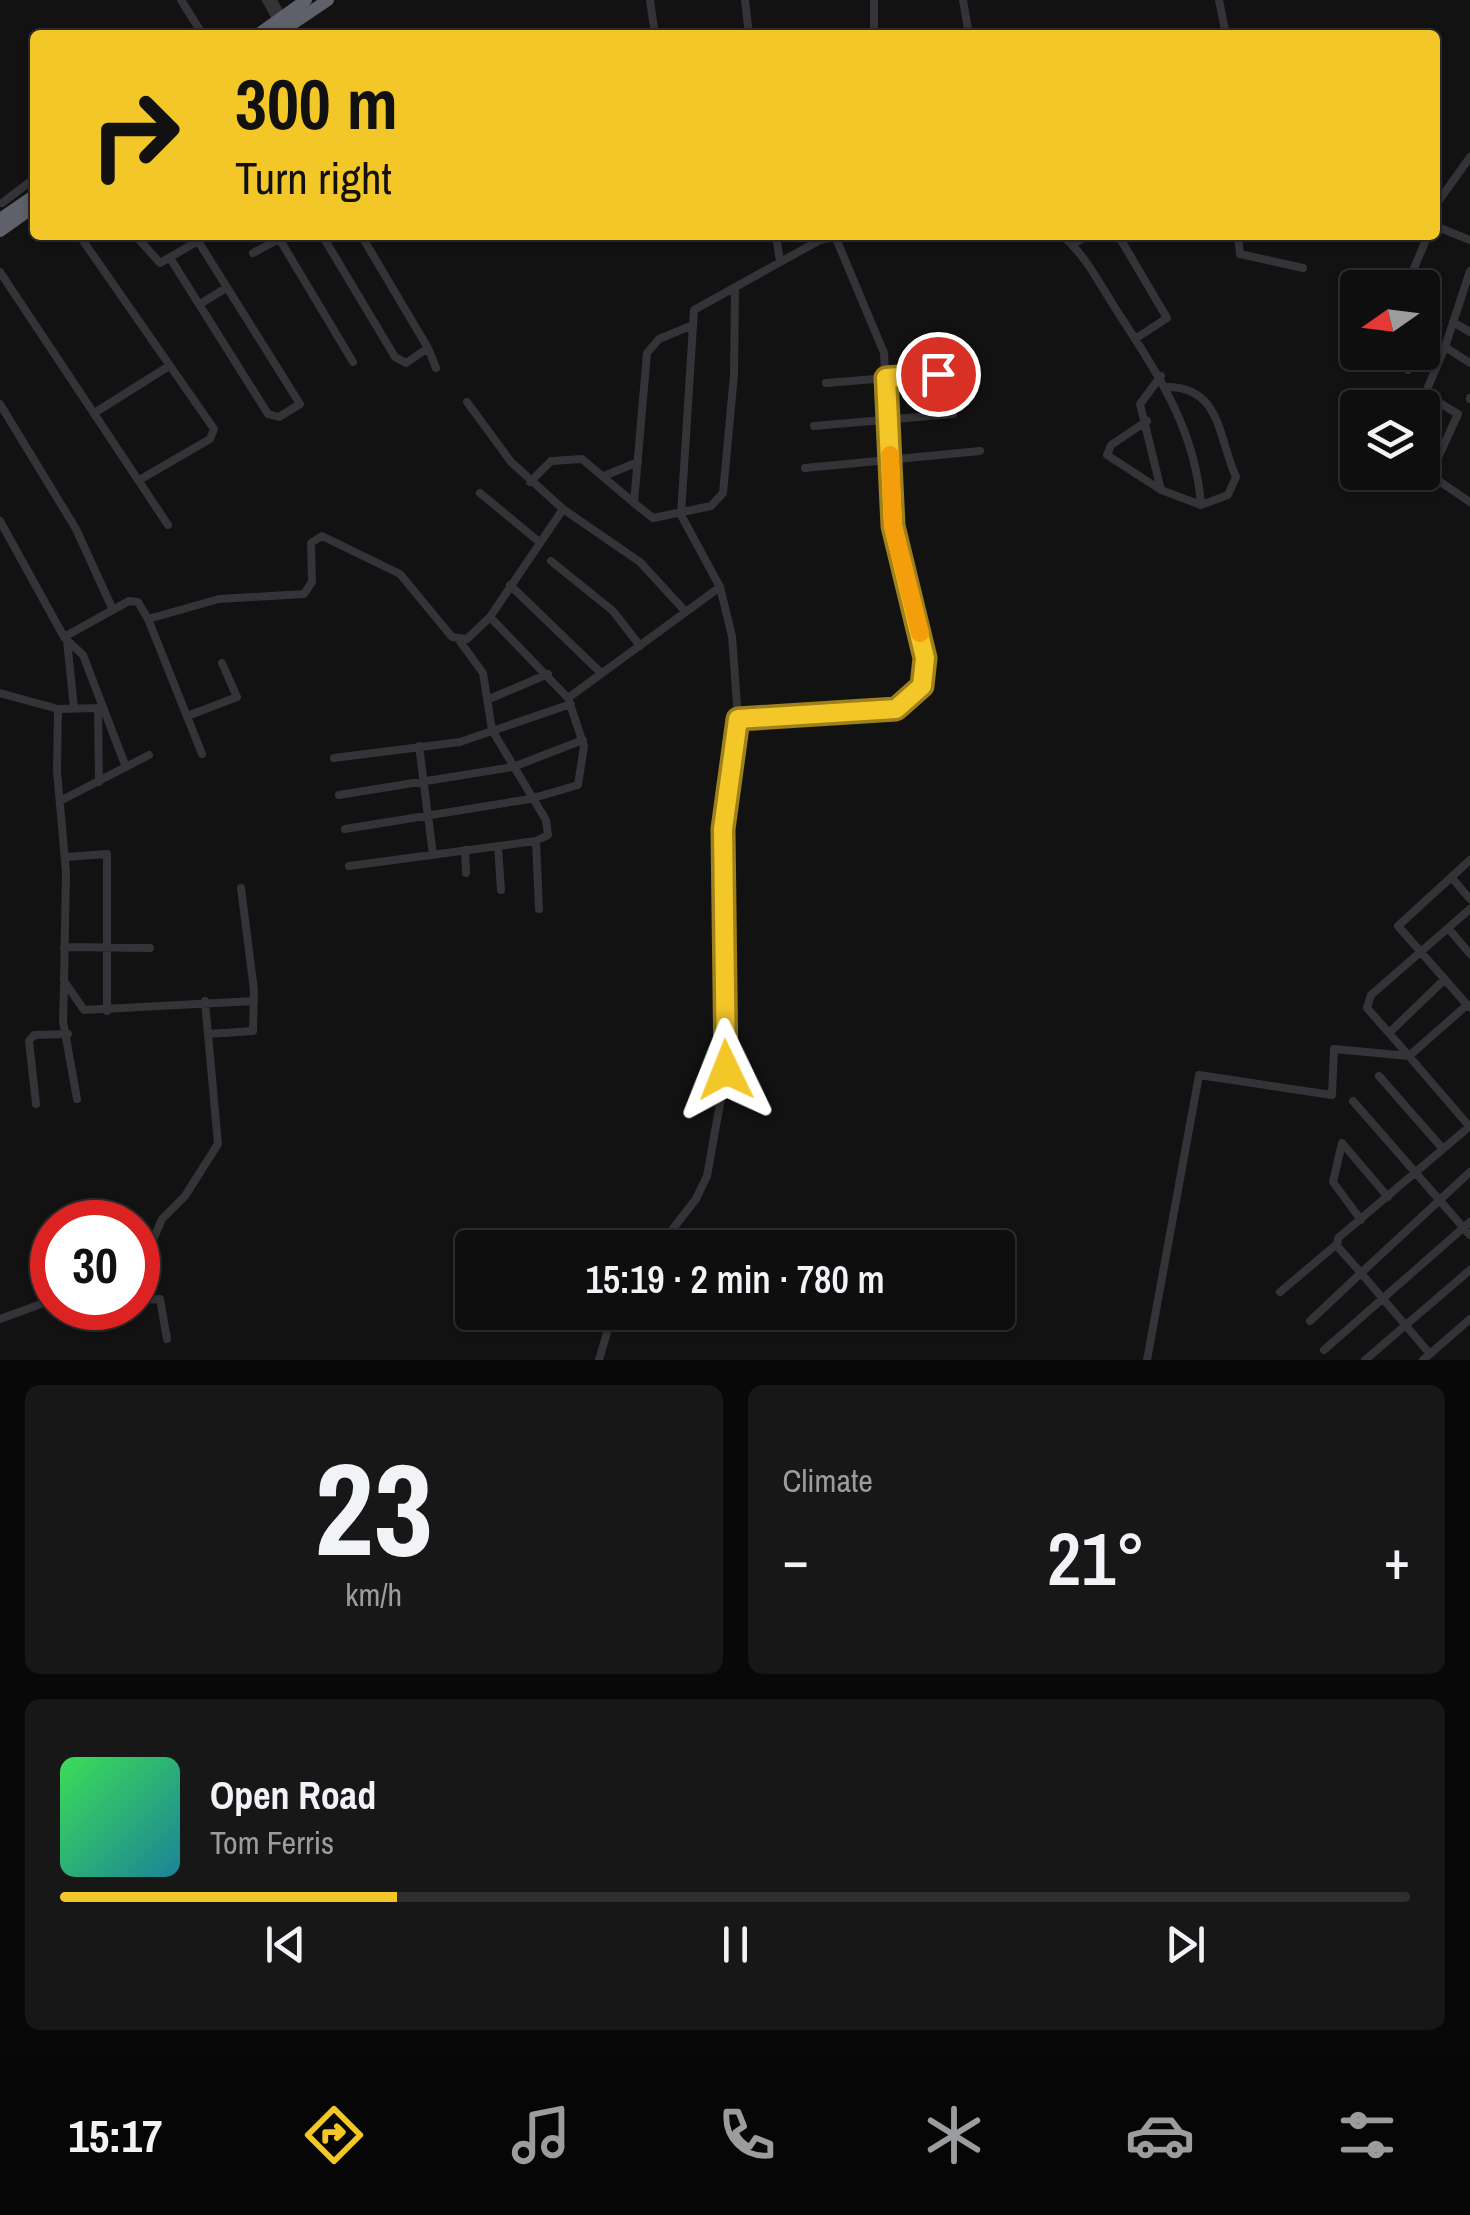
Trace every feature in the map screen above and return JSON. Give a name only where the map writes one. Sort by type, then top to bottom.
[{"type":"highway","points":[[278,24],[306,0]]},
{"type":"highway","points":[[278,24],[328,0]]},
{"type":"highway","points":[[3,208],[30,197]]},
{"type":"highway","points":[[0,231],[30,210]]},
{"type":"street","points":[[181,0],[200,30]]},
{"type":"street","points":[[266,0],[278,24]]},
{"type":"street","points":[[274,0],[278,24]]},
{"type":"street","points":[[650,0],[654,30]]},
{"type":"street","points":[[745,0],[748,30]]},
{"type":"street","points":[[874,0],[874,30]]},
{"type":"street","points":[[963,0],[968,30]]},
{"type":"street","points":[[1218,0],[1225,30]]},
{"type":"street","points":[[1440,199],[1470,158]]},
{"type":"street","points":[[3,208],[30,183]]},
{"type":"street","points":[[1440,228],[1470,240]]},
{"type":"street","points":[[82,240],[214,436],[141,479]]},
{"type":"street","points":[[139,240],[156,263],[196,240]]},
{"type":"street","points":[[170,258],[268,414],[279,417],[300,404],[200,240]]},
{"type":"street","points":[[253,254],[274,240]]},
{"type":"street","points":[[280,240],[353,362]]},
{"type":"street","points":[[325,240],[400,362],[428,348]]},
{"type":"street","points":[[364,240],[436,368]]},
{"type":"street","points":[[777,240],[780,262]]},
{"type":"street","points":[[672,1230],[696,1199],[707,1176],[721,1109],[726,1055],[723,829],[738,719],[732,636],[720,587],[681,515],[694,310],[827,240]]},
{"type":"street","points":[[738,719],[896,709],[922,686],[925,658],[893,526],[882,347],[837,240]]},
{"type":"street","points":[[1068,240],[1167,387],[1189,443],[1201,505]]},
{"type":"street","points":[[1073,244],[1080,240]]},
{"type":"street","points":[[1121,240],[1167,318],[1135,339]]},
{"type":"street","points":[[1239,240],[1240,254],[1303,268]]},
{"type":"street","points":[[1413,270],[1426,240]]},
{"type":"street","points":[[1470,271],[1425,394],[1458,414],[1430,475],[1470,502]]},
{"type":"street","points":[[0,272],[168,525]]},
{"type":"street","points":[[200,304],[226,288]]},
{"type":"street","points":[[530,482],[551,461],[582,458],[653,518],[711,506],[723,492],[734,375],[735,288]]},
{"type":"street","points":[[1453,322],[1470,332]]},
{"type":"street","points":[[634,503],[649,348],[659,339],[693,325]]},
{"type":"street","points":[[1444,347],[1470,363]]},
{"type":"street","points":[[96,412],[170,366]]},
{"type":"street","points":[[826,383],[938,374]]},
{"type":"street","points":[[1160,376],[1140,400],[1161,490]]},
{"type":"street","points":[[1146,422],[1106,452],[1161,490],[1201,505],[1228,495],[1236,477],[1205,398],[1192,389],[1167,387]]},
{"type":"street","points":[[467,402],[530,482],[640,562],[685,611]]},
{"type":"street","points":[[0,404],[76,529],[113,610]]},
{"type":"street","points":[[814,426],[953,414]]},
{"type":"street","points":[[805,468],[980,452]]},
{"type":"street","points":[[604,476],[638,462]]},
{"type":"street","points":[[480,493],[538,541]]},
{"type":"street","points":[[459,640],[474,635],[490,617],[563,509]]},
{"type":"street","points":[[0,521],[67,640],[74,708]]},
{"type":"street","points":[[148,619],[219,599],[304,594],[312,582],[312,543],[322,536],[400,574],[459,640],[483,674],[492,730],[546,820],[548,835],[536,841],[350,866]]},
{"type":"street","points":[[551,561],[613,611],[640,646]]},
{"type":"street","points":[[510,585],[601,673]]},
{"type":"street","points":[[334,758],[460,742],[569,701],[601,673],[720,587]]},
{"type":"street","points":[[67,640],[133,600],[148,619],[202,754]]},
{"type":"street","points":[[345,830],[530,799],[578,785],[584,767],[583,740],[569,701],[548,674],[490,617]]},
{"type":"street","points":[[67,640],[82,655],[124,762]]},
{"type":"street","points":[[190,716],[237,697],[222,663]]},
{"type":"street","points":[[487,700],[548,674]]},
{"type":"street","points":[[0,693],[58,709],[101,708]]},
{"type":"street","points":[[99,782],[101,708]]},
{"type":"street","points":[[58,709],[65,857],[63,1021],[78,1098]]},
{"type":"street","points":[[339,795],[513,766],[583,740]]},
{"type":"street","points":[[418,746],[433,855]]},
{"type":"street","points":[[60,801],[149,755]]},
{"type":"street","points":[[536,841],[539,909]]},
{"type":"street","points":[[498,846],[501,890]]},
{"type":"street","points":[[465,850],[466,872]]},
{"type":"street","points":[[65,857],[108,854],[107,1011]]},
{"type":"street","points":[[1147,1360],[1198,1075],[1332,1095],[1334,1049],[1409,1056],[1468,1007],[1398,926],[1470,860]]},
{"type":"street","points":[[1451,877],[1470,900]]},
{"type":"street","points":[[208,1034],[253,1030],[254,1001],[242,888]]},
{"type":"street","points":[[1470,909],[1366,1005],[1467,1128],[1470,1142]]},
{"type":"street","points":[[1448,928],[1470,954]]},
{"type":"street","points":[[64,947],[150,948]]},
{"type":"street","points":[[1388,1032],[1445,979]]},
{"type":"street","points":[[64,981],[84,1010],[254,1001]]},
{"type":"street","points":[[160,1224],[185,1196],[218,1144],[204,1001]]},
{"type":"street","points":[[36,1104],[29,1041],[34,1035],[68,1034]]},
{"type":"street","points":[[1379,1076],[1443,1149]]},
{"type":"street","points":[[1324,1350],[1468,1228],[1353,1101]]},
{"type":"street","points":[[1280,1292],[1467,1128]]},
{"type":"street","points":[[1361,1220],[1333,1182],[1342,1143],[1388,1197]]},
{"type":"street","points":[[1310,1322],[1470,1172]]},
{"type":"street","points":[[1337,1244],[1406,1325],[1427,1357],[1470,1319]]},
{"type":"street","points":[[1365,1360],[1470,1270]]},
{"type":"street","points":[[160,1300],[167,1339]]},
{"type":"street","points":[[0,1319],[30,1308]]},
{"type":"street","points":[[599,1360],[608,1330]]},
{"type":"slow traffic","points":[[890,455],[893,526],[920,633]]},
{"type":"route","points":[[726,1070],[721,922],[723,829],[738,719],[896,709],[922,686],[925,658],[918,619],[893,526],[886,378],[938,374]]}]
